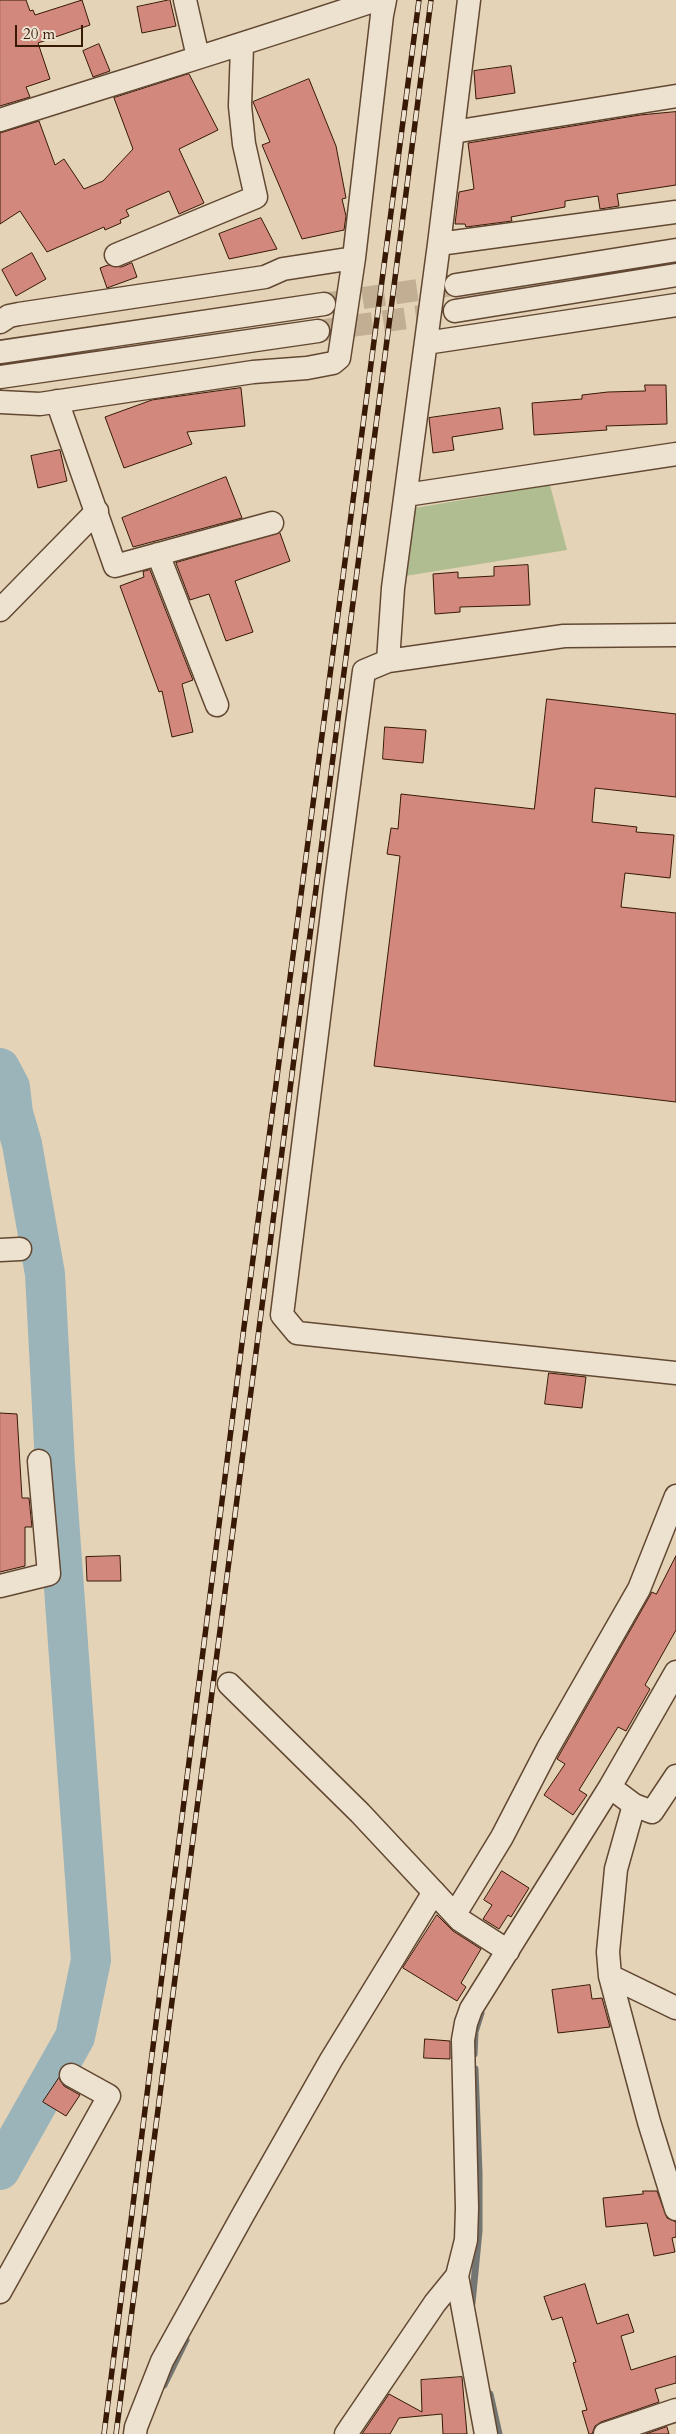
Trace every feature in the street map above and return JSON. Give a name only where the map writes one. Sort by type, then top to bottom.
[{"type":"street","points":[[185,0],[198,57]]},
{"type":"street","points":[[0,120],[198,57],[242,46],[376,0]]},
{"type":"street","points":[[0,402],[40,404],[57,402],[253,372],[333,364],[339,358],[354,258],[385,0]]},
{"type":"street","points":[[388,661],[393,588],[439,244],[469,0]]},
{"type":"street","points":[[116,256],[256,197],[244,144],[242,125],[242,46]]},
{"type":"street","points":[[453,132],[676,96]]},
{"type":"street","points":[[439,244],[676,212]]},
{"type":"street","points":[[456,284],[676,250]]},
{"type":"street","points":[[3,312],[265,277],[283,269],[354,258]]},
{"type":"street","points":[[454,311],[676,275]]},
{"type":"street","points":[[0,352],[324,304]]},
{"type":"street","points":[[426,343],[676,305]]},
{"type":"street","points":[[0,377],[318,332]]},
{"type":"street","points":[[57,402],[115,566],[272,522]]},
{"type":"street","points":[[406,495],[676,454]]},
{"type":"street","points":[[0,610],[97,511]]},
{"type":"street","points":[[158,554],[217,705]]},
{"type":"street","points":[[676,635],[564,636],[388,661],[364,671],[334,889],[282,1315],[297,1333],[676,1373]]},
{"type":"street","points":[[0,1586],[49,1574],[39,1461]]},
{"type":"street","points":[[456,1914],[502,1837],[548,1748],[639,1589],[676,1496]]},
{"type":"street","points":[[346,2434],[436,2303],[457,2276],[466,2240],[468,2174],[463,2040],[466,2023],[472,2008],[508,1951],[620,1794],[676,1672]]},
{"type":"street","points":[[229,1684],[353,1806],[456,1914],[508,1951]]},
{"type":"street","points":[[620,1794],[652,1812],[676,1776]]},
{"type":"street","points":[[620,1794],[616,1869],[608,1952],[610,1976],[649,2122],[676,2209]]},
{"type":"street","points":[[135,2434],[162,2361],[331,2060],[434,1892]]},
{"type":"street","points":[[610,1976],[676,2008]]},
{"type":"street","points":[[0,2292],[109,2096],[71,2075]]},
{"type":"street","points":[[457,2276],[486,2434]]},
{"type":"street","points":[[605,2434],[676,2410]]},
{"type":"green space","points":[[550,485],[567,550],[405,576],[415,508]]},
{"type":"building","points":[[0,0],[26,0],[30,11],[33,10],[35,15],[82,0],[90,25],[38,43],[50,79],[26,87],[30,97],[0,106]]},
{"type":"building","points":[[170,0],[176,26],[142,33],[137,7]]},
{"type":"building","points":[[99,44],[110,71],[93,77],[83,51]]},
{"type":"building","points":[[511,66],[515,93],[476,99],[474,71]]},
{"type":"building","points":[[189,74],[218,130],[179,149],[204,203],[179,214],[169,191],[126,210],[129,216],[120,220],[121,223],[105,230],[104,227],[47,252],[20,211],[0,224],[0,133],[39,121],[55,165],[64,159],[84,189],[103,181],[133,149],[114,98]]},
{"type":"building","points":[[309,79],[336,146],[346,198],[342,199],[346,216],[344,230],[302,239],[262,145],[270,142],[253,102]]},
{"type":"building","points":[[676,112],[676,185],[617,194],[619,206],[600,209],[598,196],[565,201],[565,207],[511,217],[512,221],[466,227],[465,224],[455,224],[459,192],[474,189],[468,143],[640,115]]},
{"type":"building","points":[[261,218],[277,249],[229,259],[219,234]]},
{"type":"building","points":[[32,253],[46,279],[16,296],[2,270]]},
{"type":"building","points":[[132,263],[137,277],[107,288],[100,268],[108,265],[121,267]]},
{"type":"building","points":[[645,385],[666,385],[667,424],[606,426],[607,430],[534,435],[532,403],[582,399],[582,395],[608,392],[645,391]]},
{"type":"building","points":[[241,388],[245,426],[187,432],[192,444],[124,468],[105,417],[152,400]]},
{"type":"building","points":[[500,408],[503,429],[452,437],[454,450],[433,453],[429,418]]},
{"type":"building","points":[[60,450],[67,481],[38,488],[31,456]]},
{"type":"building","points":[[226,477],[242,518],[133,547],[122,518]]},
{"type":"building","points":[[280,533],[290,561],[235,581],[253,632],[226,641],[209,594],[190,600],[176,563]]},
{"type":"building","points":[[528,565],[530,605],[460,607],[460,612],[435,614],[433,574],[458,572],[458,578],[494,576],[494,567]]},
{"type":"building","points":[[150,570],[193,680],[182,684],[193,732],[172,737],[162,691],[159,692],[120,586],[144,577],[143,572]]},
{"type":"building","points":[[547,699],[676,714],[676,797],[595,788],[592,822],[637,827],[636,832],[674,835],[670,878],[625,873],[621,907],[676,913],[676,1102],[374,1066],[400,856],[387,854],[391,828],[398,829],[401,794],[534,809]]},
{"type":"building","points":[[385,727],[426,730],[423,763],[383,759]]},
{"type":"building","points":[[549,1373],[586,1377],[582,1408],[545,1404]]},
{"type":"building","points":[[0,1413],[17,1414],[22,1498],[29,1498],[32,1527],[25,1527],[25,1566],[0,1572]]},
{"type":"building","points":[[120,1556],[121,1581],[87,1581],[86,1557]]},
{"type":"building","points":[[676,1556],[676,1630],[645,1685],[650,1689],[626,1731],[618,1727],[579,1790],[587,1795],[573,1815],[544,1795],[565,1764],[557,1759],[652,1592],[656,1594]]},
{"type":"building","points":[[502,1871],[529,1888],[511,1917],[508,1915],[499,1929],[483,1919],[492,1905],[484,1900]]},
{"type":"building","points":[[437,1915],[453,1931],[481,1949],[461,1983],[466,1987],[457,2001],[403,1968]]},
{"type":"building","points":[[590,1985],[592,1999],[602,1998],[610,2027],[558,2033],[552,1990]]},
{"type":"building","points":[[425,2039],[450,2041],[450,2059],[424,2058]]},
{"type":"building","points":[[59,2078],[64,2086],[80,2095],[66,2116],[43,2102]]},
{"type":"building","points":[[643,2191],[657,2191],[667,2218],[676,2222],[676,2237],[672,2238],[675,2252],[654,2256],[647,2223],[606,2227],[603,2198],[643,2194]]},
{"type":"building","points":[[585,2284],[597,2324],[628,2314],[634,2332],[621,2336],[631,2370],[676,2356],[676,2383],[655,2389],[659,2402],[601,2422],[595,2426],[592,2434],[589,2434],[582,2411],[587,2410],[573,2363],[576,2362],[562,2317],[552,2320],[544,2297]]},
{"type":"building","points":[[462,2377],[467,2434],[443,2434],[442,2414],[399,2418],[390,2434],[362,2434],[389,2394],[422,2412],[421,2380]]},
{"type":"building","points":[[667,2427],[669,2434],[646,2434]]},
{"type":"waterway","points":[[0,1068],[10,1087],[13,1113],[22,1144],[45,1274],[55,1464],[91,1960],[75,2037],[0,2170]]},
{"type":"waterway","points":[[474,2054],[475,2032],[481,2013]]},
{"type":"waterway","points":[[472,2303],[479,2231],[475,2069]]},
{"type":"waterway","points":[[164,2385],[186,2340]]},
{"type":"waterway","points":[[490,2394],[499,2434]]},
{"type":"tunnel","points":[[330,303],[452,285]]},
{"type":"tunnel","points":[[318,331],[455,311]]},
{"type":"railway","points":[[104,2434],[244,1327],[419,0]]},
{"type":"railway","points":[[116,2434],[431,0]]}]
